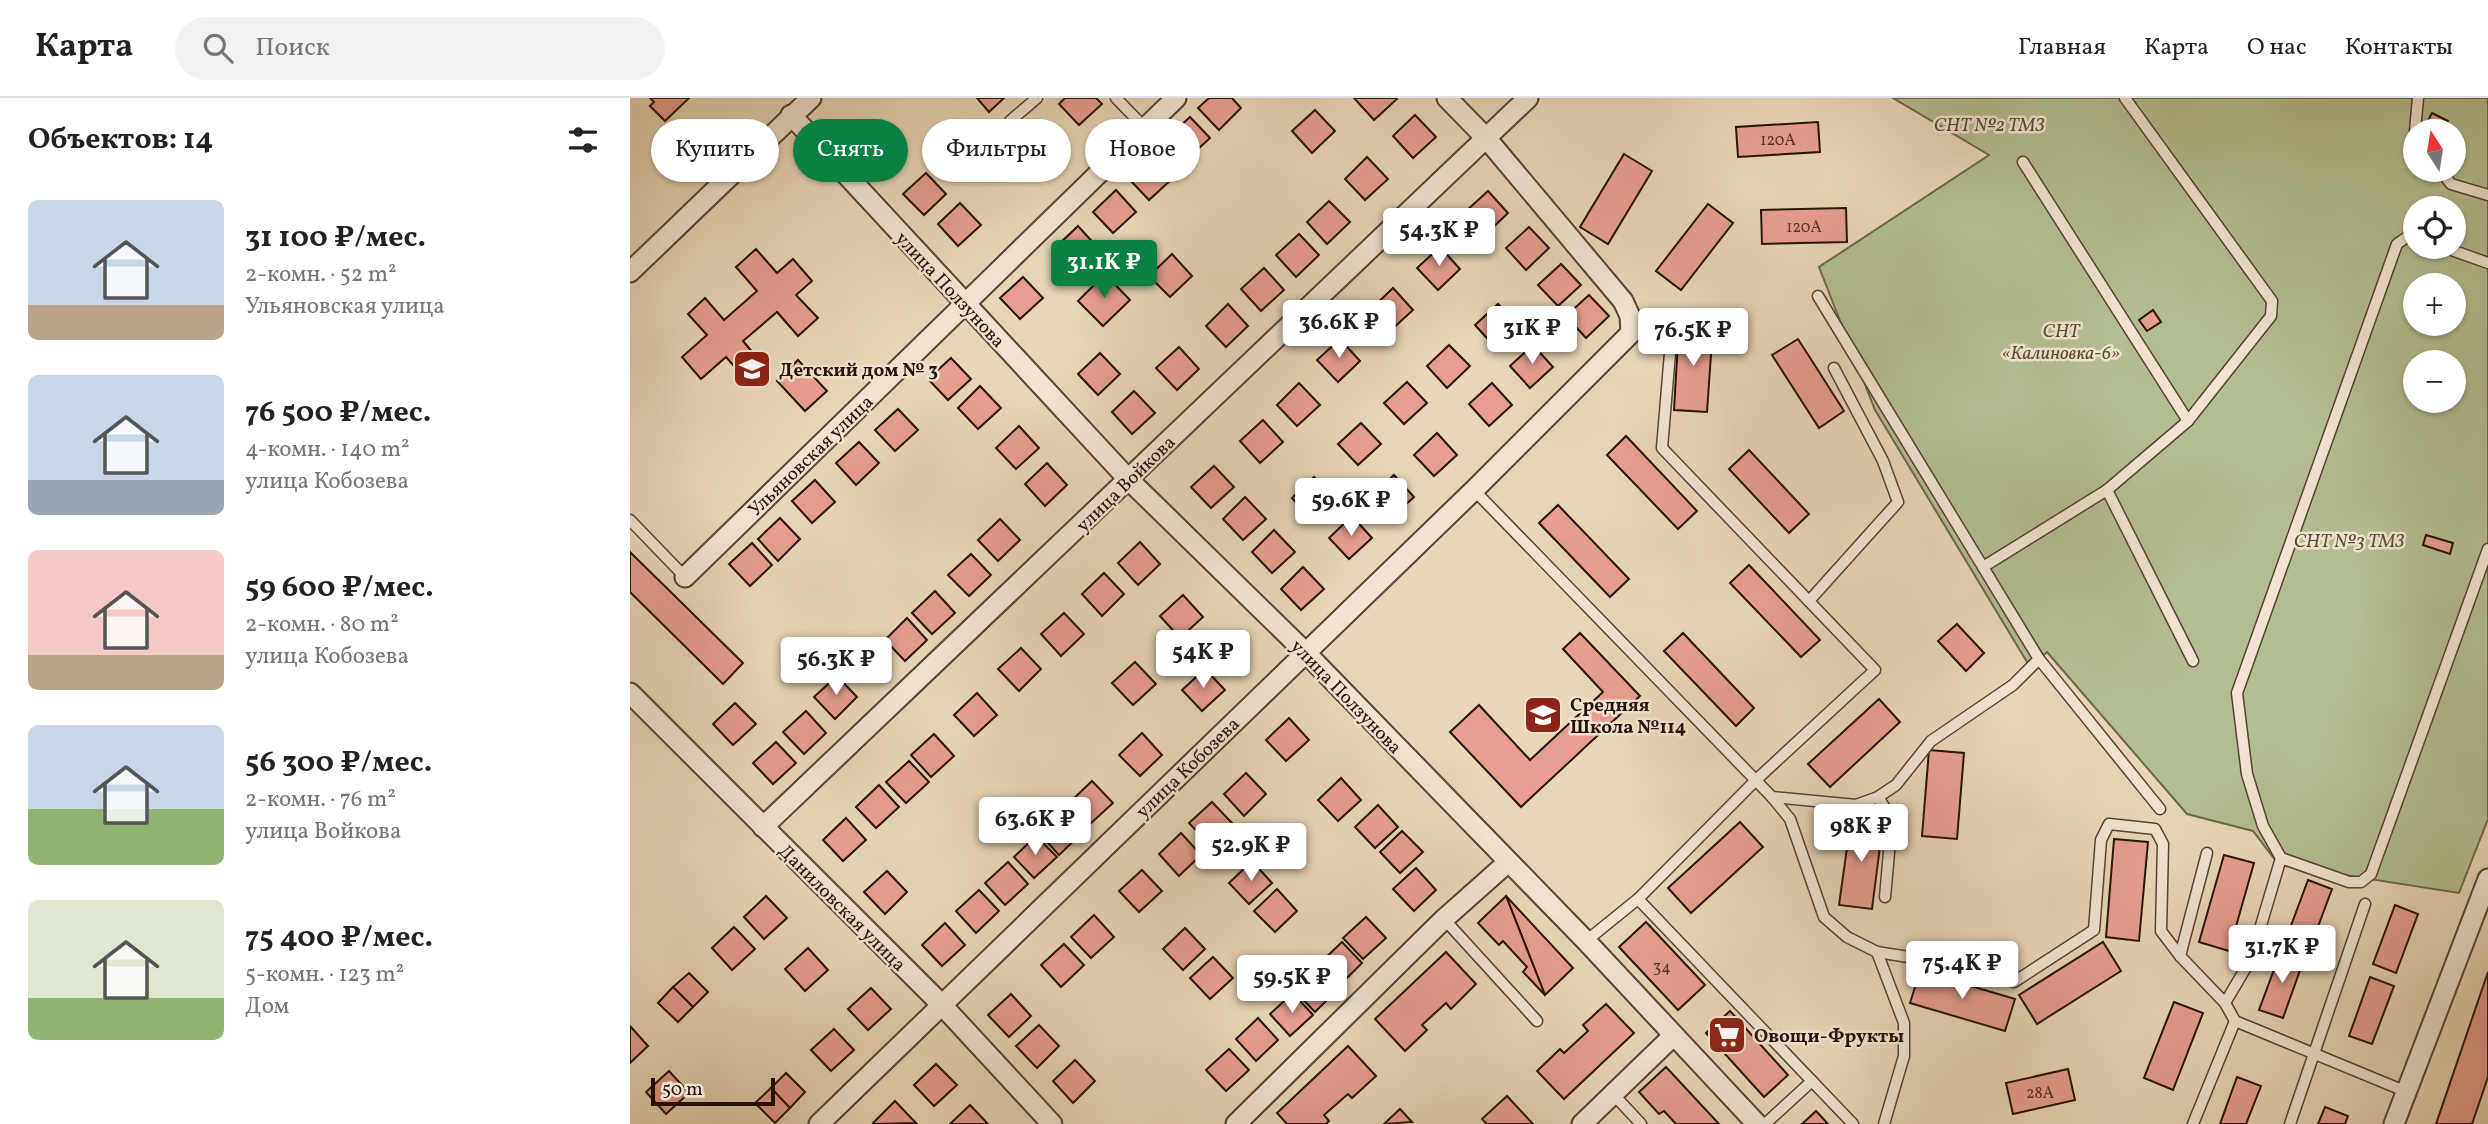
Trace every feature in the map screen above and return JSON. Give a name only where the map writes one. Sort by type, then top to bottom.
[{"type":"street","points":[[630,272],[811,98]]},
{"type":"street","name":"Ульяновская улица","points":[[1154,119],[1176,98]]},
{"type":"street","points":[[1447,98],[1487,139]]},
{"type":"street","name":"улица Войкова","points":[[763,827],[1528,98]]},
{"type":"street","name":"улица Ползунова","points":[[791,115],[1129,480],[1306,653],[1507,863],[1586,941],[1757,1124]]},
{"type":"street","name":"улица Кобозева","points":[[819,1124],[1474,490],[1630,333],[1630,316],[1623,301],[1487,139]]},
{"type":"street","name":"Ульяновская улица","points":[[685,577],[1090,182]]},
{"type":"street","name":"Даниловская улица","points":[[630,693],[941,1004],[1052,1124]]},
{"type":"street","points":[[1236,1124],[1444,919],[1507,863]]},
{"type":"street","points":[[2395,1124],[2488,879]]},
{"type":"street","points":[[1581,1124],[1672,1036]]},
{"type":"lane","points":[[1012,119],[1037,98]]},
{"type":"lane","points":[[1116,98],[1136,119]]},
{"type":"lane","points":[[1983,567],[2107,490],[2188,421],[2271,316],[2272,301],[2125,98]]},
{"type":"lane","points":[[2416,119],[2418,98]]},
{"type":"lane","points":[[2023,162],[2188,421]]},
{"type":"lane","points":[[2449,182],[2488,195]]},
{"type":"lane","points":[[2403,240],[2397,244],[2237,693],[2247,774],[2263,826],[2281,858],[2349,882],[2361,882],[2371,874],[2488,549]]},
{"type":"lane","points":[[2466,255],[2488,263]]},
{"type":"lane","points":[[1818,296],[2039,659],[2160,808]]},
{"type":"lane","points":[[1586,941],[1638,899],[1756,780],[1875,670],[1662,448],[1673,317]]},
{"type":"lane","points":[[1809,601],[1898,502],[1883,461],[1834,368]]},
{"type":"lane","points":[[1474,490],[1772,797],[1790,819],[1824,917],[1847,937],[1877,952],[1921,959],[2014,982],[2094,930],[2101,840],[2109,824],[2155,829],[2163,844],[2161,931],[2180,956],[2225,1003],[2235,1021],[2407,1092]]},
{"type":"lane","points":[[2107,490],[2193,661]]},
{"type":"lane","points":[[630,520],[685,577]]},
{"type":"lane","points":[[1772,797],[1856,805],[1878,797],[1896,785],[1931,741],[2013,685],[2039,659]]},
{"type":"lane","points":[[1878,797],[1892,819],[1885,897]]},
{"type":"lane","points":[[2180,956],[2207,853]]},
{"type":"lane","points":[[2225,1003],[2251,959],[2281,858]]},
{"type":"lane","points":[[1638,899],[1853,1124]]},
{"type":"lane","points":[[2290,1124],[2365,904]]},
{"type":"lane","points":[[1444,919],[1537,1021]]},
{"type":"lane","points":[[1877,952],[1904,1023],[1904,1056],[1884,1124]]},
{"type":"lane","points":[[2193,1124],[2235,1021]]},
{"type":"lane","points":[[1765,1124],[1812,1081]]},
{"type":"lane","points":[[1614,1095],[1641,1124]]},
{"type":"green space","points":[[1893,98],[2488,98],[2488,819],[2459,893],[2279,865],[2253,831],[2187,814],[2047,652],[2030,667],[1875,410],[1819,267],[1989,155]]},
{"type":"building","points":[[650,98],[689,98],[667,119],[663,119],[650,106],[654,102]]},
{"type":"building","points":[[977,98],[1004,98],[989,112]]},
{"type":"building","points":[[1065,98],[1096,98],[1102,104],[1079,125],[1059,104]]},
{"type":"building","points":[[1209,98],[1232,98],[1241,108],[1219,130],[1198,108]]},
{"type":"building","points":[[1354,98],[1396,98],[1397,99],[1374,120]]},
{"type":"building","points":[[1315,110],[1335,131],[1312,153],[1292,131]]},
{"type":"building","points":[[2432,113],[2444,119],[2429,119]]},
{"type":"building","points":[[1415,115],[1436,137],[1413,158],[1393,136]]},
{"type":"building","points":[[1818,122],[1820,152],[1738,157],[1736,127]]},
{"type":"building","points":[[1200,128],[1210,138],[1200,147]]},
{"type":"building","points":[[1624,154],[1652,171],[1608,244],[1580,227]]},
{"type":"building","points":[[1367,157],[1388,179],[1365,200],[1345,179]]},
{"type":"building","points":[[922,177],[922,182],[935,182],[946,194],[924,215],[903,194]]},
{"type":"building","points":[[1132,182],[1169,182],[1149,200]]},
{"type":"building","points":[[1116,190],[1136,212],[1113,233],[1093,212]]},
{"type":"building","points":[[1488,191],[1508,213],[1486,234],[1465,212]]},
{"type":"building","points":[[1329,201],[1350,222],[1327,244],[1307,222]]},
{"type":"building","points":[[960,203],[981,225],[958,246],[938,224]]},
{"type":"building","points":[[1708,204],[1733,223],[1681,290],[1656,271]]},
{"type":"building","points":[[1846,208],[1847,242],[1762,244],[1761,210]]},
{"type":"building","points":[[1078,226],[1098,248],[1075,269],[1055,248]]},
{"type":"building","points":[[1529,227],[1549,248],[1526,270],[1506,248]]},
{"type":"building","points":[[1299,234],[1319,255],[1296,277],[1276,255]]},
{"type":"building","points":[[1440,247],[1460,269],[1438,290],[1417,268]]},
{"type":"building","points":[[756,249],[777,273],[793,259],[812,281],[796,295],[818,318],[798,336],[777,312],[743,341],[765,367],[748,382],[726,357],[701,379],[682,357],[707,335],[688,314],[705,298],[724,320],[757,291],[736,267]]},
{"type":"building","points":[[1172,254],[1192,276],[1170,297],[1149,276]]},
{"type":"building","points":[[1561,264],[1581,285],[1558,306],[1538,285]]},
{"type":"building","points":[[1264,268],[1284,290],[1261,311],[1241,289]]},
{"type":"building","points":[[1105,274],[1130,300],[1103,326],[1078,301]]},
{"type":"building","points":[[1023,277],[1043,298],[1020,319],[1000,298]]},
{"type":"building","points":[[1393,288],[1413,310],[1390,331],[1370,310]]},
{"type":"building","points":[[1589,295],[1609,316],[1586,338],[1566,316]]},
{"type":"building","points":[[1228,304],[1248,326],[1226,347],[1206,326]]},
{"type":"building","points":[[1498,304],[1518,325],[1495,347],[1475,325]]},
{"type":"building","points":[[2153,310],[2161,322],[2147,331],[2139,320]]},
{"type":"building","points":[[1679,324],[1713,326],[1707,412],[1674,410]]},
{"type":"building","points":[[1340,339],[1360,361],[1338,382],[1317,360]]},
{"type":"building","points":[[1798,339],[1844,411],[1819,428],[1772,355]]},
{"type":"building","points":[[1449,345],[1470,366],[1447,388],[1427,366]]},
{"type":"building","points":[[1533,345],[1553,367],[1530,388],[1510,366]]},
{"type":"building","points":[[1179,347],[1199,369],[1177,390],[1156,368]]},
{"type":"building","points":[[1100,353],[1120,374],[1098,395],[1078,374]]},
{"type":"building","points":[[951,358],[971,379],[948,400],[928,379]]},
{"type":"building","points":[[798,360],[827,391],[805,411],[777,381]]},
{"type":"building","points":[[1407,382],[1427,403],[1404,424],[1384,403]]},
{"type":"building","points":[[1299,383],[1320,405],[1297,426],[1277,405]]},
{"type":"building","points":[[1492,383],[1512,405],[1489,426],[1469,404]]},
{"type":"building","points":[[980,386],[1001,408],[978,429],[958,408]]},
{"type":"building","points":[[1134,391],[1155,413],[1132,434],[1112,412]]},
{"type":"building","points":[[898,409],[918,430],[895,451],[875,430]]},
{"type":"building","points":[[1263,420],[1283,442],[1260,463],[1240,441]]},
{"type":"building","points":[[1361,423],[1381,444],[1358,465],[1338,444]]},
{"type":"building","points":[[1019,426],[1039,448],[1016,469],[996,448]]},
{"type":"building","points":[[1437,433],[1457,455],[1434,476],[1414,455]]},
{"type":"building","points":[[1626,436],[1697,511],[1678,529],[1607,455]]},
{"type":"building","points":[[859,442],[879,463],[856,485],[836,463]]},
{"type":"building","points":[[1749,450],[1809,514],[1789,533],[1729,469]]},
{"type":"building","points":[[1047,463],[1067,485],[1045,506],[1025,484]]},
{"type":"building","points":[[1214,466],[1234,487],[1211,508],[1191,487]]},
{"type":"building","points":[[1394,475],[1414,497],[1391,518],[1371,496]]},
{"type":"building","points":[[1314,477],[1334,499],[1312,520],[1292,498]]},
{"type":"building","points":[[815,480],[835,502],[812,523],[792,501]]},
{"type":"building","points":[[1245,497],[1266,519],[1243,540],[1223,519]]},
{"type":"building","points":[[1558,505],[1629,579],[1610,597],[1539,523]]},
{"type":"building","points":[[1352,516],[1372,538],[1349,559],[1329,538]]},
{"type":"building","points":[[780,518],[800,539],[778,561],[758,539]]},
{"type":"building","points":[[1000,519],[1020,540],[998,561],[978,540]]},
{"type":"building","points":[[1274,530],[1295,552],[1272,573],[1252,552]]},
{"type":"building","points":[[2426,535],[2453,543],[2450,554],[2423,545]]},
{"type":"building","points":[[1140,542],[1160,564],[1138,585],[1118,563]]},
{"type":"building","points":[[752,543],[772,565],[750,586],[729,564]]},
{"type":"building","points":[[630,552],[743,663],[723,684],[630,592]]},
{"type":"building","points":[[971,554],[991,575],[969,596],[948,575]]},
{"type":"building","points":[[1749,565],[1820,640],[1801,657],[1730,583]]},
{"type":"building","points":[[1303,567],[1324,589],[1301,610],[1281,589]]},
{"type":"building","points":[[1104,573],[1124,594],[1102,616],[1082,594]]},
{"type":"building","points":[[935,591],[955,613],[932,634],[912,613]]},
{"type":"building","points":[[1183,595],[1203,617],[1180,638],[1160,616]]},
{"type":"building","points":[[1064,613],[1084,634],[1061,656],[1041,634]]},
{"type":"building","points":[[907,618],[927,640],[905,661],[885,640]]},
{"type":"building","points":[[1957,624],[1984,653],[1966,671],[1938,641]]},
{"type":"building","points":[[1227,632],[1248,654],[1225,675],[1205,653]]},
{"type":"building","points":[[1580,633],[1640,696],[1521,807],[1450,732],[1479,705],[1530,760],[1603,692],[1563,649]]},
{"type":"building","points":[[1683,633],[1754,708],[1736,726],[1664,651]]},
{"type":"building","points":[[1021,648],[1041,669],[1019,691],[998,669]]},
{"type":"building","points":[[1135,662],[1156,684],[1133,705],[1112,683]]},
{"type":"building","points":[[1205,669],[1225,690],[1202,711],[1182,690]]},
{"type":"building","points":[[837,676],[857,697],[835,719],[814,697]]},
{"type":"building","points":[[977,693],[997,715],[974,736],[954,715]]},
{"type":"building","points":[[1879,699],[1900,722],[1830,787],[1808,764]]},
{"type":"building","points":[[735,703],[756,724],[733,745],[713,724]]},
{"type":"building","points":[[806,711],[826,733],[804,754],[783,732]]},
{"type":"building","points":[[1289,718],[1309,740],[1286,761],[1266,740]]},
{"type":"building","points":[[1142,733],[1162,755],[1140,776],[1119,755]]},
{"type":"building","points":[[934,734],[954,756],[931,777],[911,755]]},
{"type":"building","points":[[776,742],[796,763],[773,784],[753,763]]},
{"type":"building","points":[[1929,750],[1964,753],[1957,839],[1922,836]]},
{"type":"building","points":[[909,761],[929,782],[906,803],[886,782]]},
{"type":"building","points":[[1246,773],[1266,794],[1244,816],[1224,794]]},
{"type":"building","points":[[1341,778],[1361,800],[1338,821],[1318,800]]},
{"type":"building","points":[[1092,781],[1113,803],[1090,824],[1070,802]]},
{"type":"building","points":[[879,785],[899,807],[876,828],[856,807]]},
{"type":"building","points":[[1212,802],[1232,823],[1209,844],[1189,823]]},
{"type":"building","points":[[1378,805],[1398,827],[1375,848],[1355,827]]},
{"type":"building","points":[[1062,812],[1082,833],[1059,855],[1039,833]]},
{"type":"building","points":[[846,818],[866,840],[843,861],[823,840]]},
{"type":"building","points":[[1851,819],[1883,823],[1872,909],[1839,905]]},
{"type":"building","points":[[1740,822],[1763,847],[1691,913],[1668,888]]},
{"type":"building","points":[[1402,831],[1423,852],[1400,873],[1380,852]]},
{"type":"building","points":[[1181,833],[1201,855],[1179,876],[1159,854]]},
{"type":"building","points":[[1036,836],[1057,857],[1034,878],[1014,857]]},
{"type":"building","points":[[2114,839],[2148,842],[2139,941],[2106,937]]},
{"type":"building","points":[[2224,855],[2254,863],[2229,951],[2199,942]]},
{"type":"building","points":[[1252,861],[1272,883],[1249,904],[1229,883]]},
{"type":"building","points":[[1008,862],[1028,884],[1005,905],[985,883]]},
{"type":"building","points":[[1416,868],[1436,890],[1414,911],[1393,889]]},
{"type":"building","points":[[1142,870],[1162,891],[1139,912],[1119,891]]},
{"type":"building","points":[[887,871],[907,892],[885,914],[864,892]]},
{"type":"building","points":[[2308,880],[2332,889],[2310,948],[2286,939]]},
{"type":"building","points":[[1277,889],[1297,911],[1275,932],[1254,911]]},
{"type":"building","points":[[979,890],[999,911],[976,933],[956,911]]},
{"type":"building","points":[[766,896],[787,918],[764,939],[744,917]]},
{"type":"building","points":[[1506,896],[1573,968],[1545,995]]},
{"type":"building","points":[[1506,896],[1545,995],[1523,972],[1527,967],[1503,941],[1499,945],[1478,923]]},
{"type":"building","points":[[2395,905],[2418,914],[2396,973],[2373,964]]},
{"type":"building","points":[[1094,915],[1114,937],[1091,958],[1071,937]]},
{"type":"building","points":[[1366,917],[1386,938],[1363,959],[1343,938]]},
{"type":"building","points":[[1646,922],[1705,985],[1678,1010],[1619,947]]},
{"type":"building","points":[[945,923],[965,945],[942,966],[922,945]]},
{"type":"building","points":[[734,927],[755,949],[732,970],[712,948]]},
{"type":"building","points":[[1185,928],[1205,949],[1183,970],[1163,949]]},
{"type":"building","points":[[1342,942],[1362,963],[1340,985],[1320,963]]},
{"type":"building","points":[[2103,942],[2121,971],[2037,1024],[2019,995]]},
{"type":"building","points":[[1064,944],[1084,965],[1061,987],[1041,965]]},
{"type":"building","points":[[808,948],[828,970],[805,991],[785,969]]},
{"type":"building","points":[[2281,951],[2304,959],[2283,1018],[2259,1010]]},
{"type":"building","points":[[1446,952],[1476,984],[1451,1009],[1446,1003],[1422,1025],[1427,1030],[1405,1051],[1375,1019]]},
{"type":"building","points":[[1213,957],[1233,978],[1210,999],[1190,978]]},
{"type":"building","points":[[1317,969],[1337,990],[1315,1012],[1294,990]]},
{"type":"building","points":[[1920,971],[2015,999],[2005,1031],[1910,1003]]},
{"type":"building","points":[[2488,972],[2488,1077],[2472,1124],[2436,1124]]},
{"type":"building","points":[[689,973],[708,992],[693,1007],[673,987]]},
{"type":"building","points":[[2370,977],[2394,986],[2372,1044],[2349,1036]]},
{"type":"building","points":[[673,987],[693,1007],[678,1022],[658,1003]]},
{"type":"building","points":[[871,988],[891,1009],[868,1030],[848,1009]]},
{"type":"building","points":[[1293,993],[1313,1015],[1290,1036],[1270,1014]]},
{"type":"building","points":[[1011,994],[1031,1016],[1009,1037],[988,1015]]},
{"type":"building","points":[[2174,1002],[2203,1013],[2173,1090],[2144,1078]]},
{"type":"building","points":[[1606,1004],[1634,1033],[1564,1099],[1537,1071],[1560,1049],[1564,1053],[1588,1031],[1583,1025]]},
{"type":"building","points":[[1730,1011],[1788,1075],[1764,1097],[1706,1033]]},
{"type":"building","points":[[1258,1018],[1278,1040],[1256,1061],[1236,1039]]},
{"type":"building","points":[[1039,1025],[1059,1046],[1037,1068],[1016,1046]]},
{"type":"building","points":[[630,1026],[648,1046],[630,1063]]},
{"type":"building","points":[[834,1029],[854,1050],[831,1071],[811,1050]]},
{"type":"building","points":[[1348,1046],[1376,1076],[1352,1098],[1348,1094],[1324,1115],[1329,1121],[1326,1124],[1287,1124],[1277,1113]]},
{"type":"building","points":[[1229,1049],[1249,1070],[1226,1091],[1206,1070]]},
{"type":"building","points":[[1075,1060],[1095,1081],[1073,1103],[1053,1081]]},
{"type":"building","points":[[936,1064],[957,1085],[934,1106],[914,1085]]},
{"type":"building","points":[[1666,1067],[1719,1124],[1676,1124],[1664,1111],[1659,1114],[1639,1092]]},
{"type":"building","points":[[2068,1069],[2075,1100],[2013,1114],[2006,1083]]},
{"type":"building","points":[[669,1071],[689,1093],[666,1114],[646,1092]]},
{"type":"building","points":[[786,1073],[805,1092],[790,1108],[771,1088]]},
{"type":"building","points":[[2237,1077],[2261,1086],[2246,1124],[2220,1124]]},
{"type":"building","points":[[771,1088],[790,1108],[775,1123],[755,1103]]},
{"type":"building","points":[[1507,1096],[1533,1124],[1487,1124],[1482,1119]]},
{"type":"building","points":[[895,1101],[916,1123],[874,1124],[873,1123]]},
{"type":"building","points":[[970,1105],[988,1124],[950,1124]]},
{"type":"building","points":[[2325,1107],[2348,1116],[2345,1124],[2318,1124]]},
{"type":"building","points":[[1400,1109],[1412,1122],[1384,1124]]},
{"type":"building","points":[[1816,1111],[1828,1124],[1802,1124]]},
{"type":"place","name":"Детский дом № 3","points":[[752,369]]},
{"type":"place","name":"Средняя Школа №114","points":[[1543,715]]},
{"type":"place","name":"Овощи-Фрукты","points":[[1727,1035]]},
{"type":"park label","name":"СНТ №2 ТМЗ","points":[[1989,124]]},
{"type":"park label","name":"СНТ «Калиновка-6»","points":[[2061,341]]},
{"type":"park label","name":"СНТ №3 ТМЗ","points":[[2349,540]]}]
